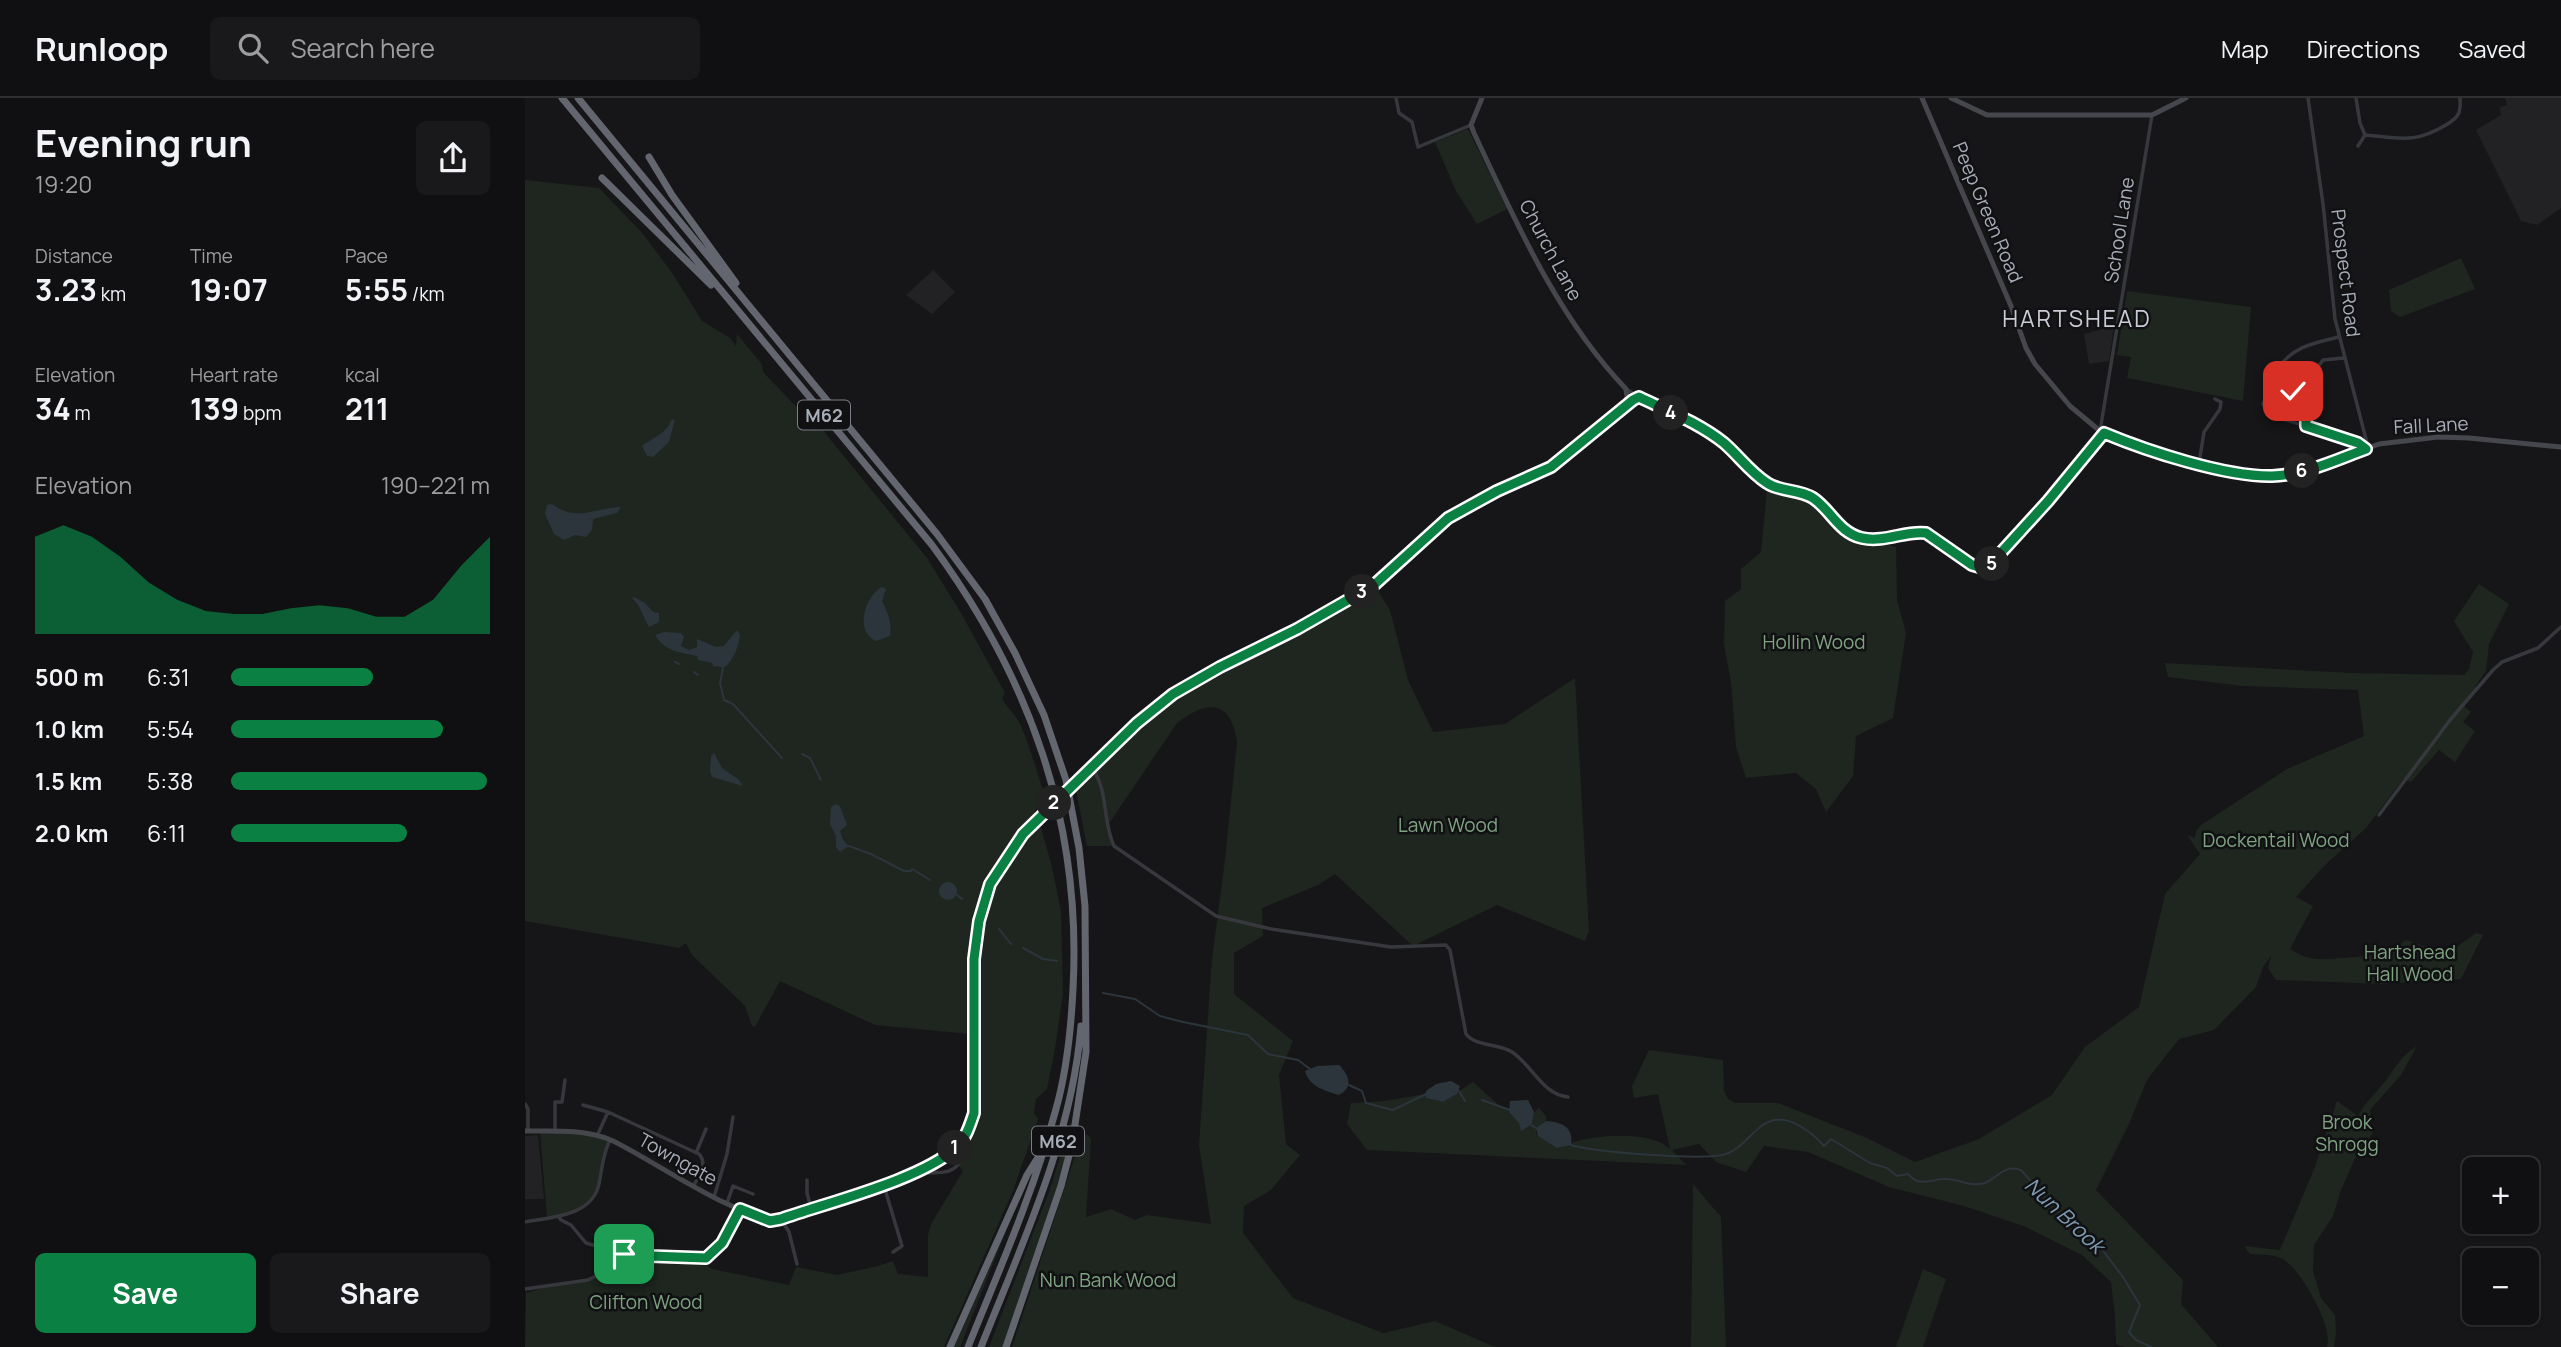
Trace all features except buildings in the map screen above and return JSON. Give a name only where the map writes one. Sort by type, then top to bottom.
[{"type":"highway","name":"M62","points":[[562,98],[953,575],[976,608],[1007,665],[1044,757],[1065,840],[1073,900],[1075,952],[1069,1052],[1057,1108],[1030,1192],[968,1347]]},
{"type":"highway","name":"M62","points":[[579,98],[937,534],[985,600],[1015,653],[1044,715],[1066,780],[1079,848],[1086,906],[1086,976],[1080,1049],[1068,1109],[1044,1189],[981,1347]]},
{"type":"highway","points":[[649,157],[672,195],[720,259],[755,312]]},
{"type":"highway","points":[[602,178],[741,315]]},
{"type":"highway","points":[[1006,1347],[1061,1186],[1072,1144],[1086,1052],[1086,976]]},
{"type":"highway","points":[[950,1347],[1027,1175],[1044,1149]]},
{"type":"street","points":[[1396,98],[1399,113],[1412,122],[1418,146],[1471,125],[1482,98]]},
{"type":"street","name":"Peep Green Road","points":[[1922,98],[2011,306],[2026,348],[2035,364],[2070,406],[2102,432]]},
{"type":"street","points":[[1951,98],[1987,115],[2152,115],[2186,98]]},
{"type":"street","name":"Prospect Road","points":[[2308,98],[2335,318],[2367,449]]},
{"type":"street","points":[[2356,98],[2365,135]]},
{"type":"street","points":[[2365,135],[2409,139],[2428,135],[2458,118],[2461,111],[2460,98]]},
{"type":"street","name":"School Lane","points":[[2102,432],[2152,115]]},
{"type":"street","name":"Church Lane","points":[[1471,125],[1496,180],[1569,317],[1585,342],[1626,389]]},
{"type":"street","points":[[2358,146],[2365,135]]},
{"type":"street","points":[[2306,426],[2306,412],[2278,372],[2283,360],[2301,346],[2339,337]]},
{"type":"street","points":[[2293,391],[2323,360],[2344,358]]},
{"type":"street","points":[[2288,385],[2265,399],[2265,411],[2277,419],[2358,443],[2367,449]]},
{"type":"street","points":[[1626,389],[1696,425],[1724,443],[1769,485],[1813,498],[1848,533],[1862,538],[1884,539],[1917,532],[1926,533],[1972,565],[1986,569],[2048,501],[2102,432]]},
{"type":"street","points":[[1623,406],[1627,397],[1626,389]]},
{"type":"street","points":[[797,1265],[789,1232],[781,1219],[925,1167],[960,1143],[968,1130],[974,1113],[974,959],[979,921],[990,884],[1023,834],[1137,723],[1173,694],[1374,585],[1448,518],[1497,491],[1551,467],[1623,406],[1639,397]]},
{"type":"street","points":[[2215,399],[2227,402]]},
{"type":"street","points":[[2199,463],[2204,432],[2216,416],[2221,402]]},
{"type":"street","name":"Fall Lane","points":[[2102,432],[2130,444],[2199,463],[2245,474],[2272,476],[2321,466],[2379,444],[2438,437],[2561,447]]},
{"type":"street","points":[[2379,815],[2449,720],[2493,670],[2502,662],[2538,648],[2561,627]]},
{"type":"street","points":[[1089,770],[1096,774],[1101,789],[1114,846],[1216,916],[1271,929],[1391,947],[1446,945],[1450,950],[1466,1034],[1470,1039],[1508,1049],[1548,1088],[1558,1096],[1568,1097]]},
{"type":"street","points":[[555,1131],[555,1102],[562,1102],[565,1080]]},
{"type":"street","points":[[525,1104],[528,1109],[526,1131]]},
{"type":"street","points":[[583,1105],[608,1112],[696,1153],[703,1159],[703,1164],[694,1185]]},
{"type":"street","points":[[597,1136],[608,1112]]},
{"type":"street","points":[[715,1197],[727,1154],[733,1117]]},
{"type":"street","points":[[696,1153],[706,1129]]},
{"type":"street","name":"Towngate","points":[[526,1131],[575,1131],[610,1140],[727,1203],[770,1221],[781,1219]]},
{"type":"street","points":[[525,1222],[577,1211],[591,1203],[597,1192],[606,1147],[610,1140]]},
{"type":"street","points":[[925,1167],[929,1173],[954,1170],[964,1157],[960,1143]]},
{"type":"street","points":[[807,1180],[811,1208]]},
{"type":"street","points":[[883,1184],[902,1246],[893,1252]]},
{"type":"street","points":[[727,1203],[733,1186],[753,1194]]},
{"type":"street","points":[[525,1289],[588,1280],[629,1259],[650,1256],[706,1258],[722,1243],[740,1209]]},
{"type":"street","points":[[559,1216],[571,1225],[586,1243],[624,1254],[629,1259]]},
{"type":"shaded area","points":[[2505,98],[2561,98],[2561,208],[2537,225],[2521,221],[2476,130],[2501,115],[2500,107],[2507,105]]},
{"type":"shaded area","points":[[933,270],[955,292],[932,314],[906,295]]},
{"type":"shaded area","points":[[2114,326],[2109,361],[2089,364],[2084,334]]},
{"type":"shaded area","points":[[675,419],[669,442],[653,457],[647,456],[642,446],[663,432],[671,420]]},
{"type":"shaded area","points":[[552,504],[561,510],[578,513],[621,507],[617,513],[593,519],[592,530],[586,537],[575,535],[564,540],[554,534],[545,514],[547,505]]},
{"type":"shaded area","points":[[882,587],[886,589],[882,601],[890,622],[890,636],[876,641],[865,630],[864,614],[871,598]]},
{"type":"shaded area","points":[[632,598],[645,603],[653,612],[659,613],[659,622],[649,627]]},
{"type":"shaded area","points":[[737,630],[740,635],[737,649],[723,668],[698,660],[697,656],[668,648],[655,635],[664,632],[681,633],[684,637],[681,646],[689,650],[697,647],[697,639],[716,647],[724,646]]},
{"type":"shaded area","points":[[714,753],[722,768],[743,786],[712,777],[711,756]]},
{"type":"shaded area","points":[[836,804],[840,806],[847,825],[840,831],[849,846],[840,852],[830,824],[831,807]]},
{"type":"shaded area","points":[[948,882],[954,885],[957,891],[954,897],[948,900],[942,897],[939,891],[942,885]]},
{"type":"shaded area","points":[[1339,1065],[1345,1073],[1348,1085],[1339,1095],[1314,1084],[1305,1071],[1317,1066]]},
{"type":"shaded area","points":[[1451,1081],[1460,1086],[1457,1094],[1443,1102],[1426,1098],[1426,1091],[1436,1084]]},
{"type":"shaded area","points":[[1528,1100],[1534,1112],[1532,1124],[1521,1131],[1519,1123],[1509,1112],[1510,1101]]},
{"type":"shaded area","points":[[1546,1121],[1566,1127],[1571,1134],[1571,1145],[1557,1148],[1538,1136],[1536,1128]]},
{"type":"shaded area","points":[[538,1135],[544,1199],[525,1199],[525,1136]]},
{"type":"green space","points":[[1468,129],[1507,209],[1477,224],[1456,191],[1435,142]]},
{"type":"green space","points":[[525,180],[599,188],[643,234],[673,274],[702,321],[730,338],[736,346],[737,334],[761,363],[764,373],[807,418],[804,426],[808,431],[821,428],[927,558],[1005,693],[1002,698],[1020,724],[1046,799],[1040,810],[1036,809],[1027,829],[991,883],[985,899],[974,956],[970,1034],[875,1025],[780,981],[755,1027],[752,1026],[745,1006],[692,955],[686,943],[679,948],[525,921]]},
{"type":"green space","points":[[2461,258],[2475,289],[2400,317],[2391,311],[2389,290]]},
{"type":"green space","points":[[2127,291],[2251,307],[2243,401],[2127,378],[2131,357],[2117,355]]},
{"type":"green space","name":"Hollin Wood","points":[[1767,488],[1801,496],[1817,505],[1831,523],[1850,536],[1896,547],[1897,600],[1906,633],[1893,718],[1856,736],[1853,776],[1826,812],[1816,789],[1796,773],[1746,778],[1736,747],[1731,683],[1724,644],[1725,601],[1741,589],[1741,569],[1761,552]]},
{"type":"green space","points":[[2479,584],[2509,604],[2489,644],[2486,671],[2475,687],[2477,691],[2464,706],[2471,712],[2463,722],[2475,731],[2455,762],[2439,750],[2411,782],[2403,779],[2366,828],[2324,866],[2296,897],[2313,906],[2290,949],[2312,958],[2343,958],[2388,953],[2406,940],[2437,951],[2457,947],[2476,933],[2483,935],[2461,979],[2384,984],[2276,980],[2268,968],[2271,956],[2263,967],[2256,987],[2214,1030],[2179,1039],[2147,1080],[2129,1124],[2096,1190],[2183,1280],[2181,1304],[2218,1347],[2125,1347],[2116,1344],[2111,1282],[2082,1255],[2026,1227],[1964,1206],[1889,1187],[1808,1152],[1764,1146],[1746,1172],[1716,1162],[1699,1144],[1672,1150],[1686,1165],[1367,1150],[1347,1124],[1351,1103],[1426,1094],[1426,1098],[1443,1102],[1473,1082],[1502,1108],[1510,1110],[1519,1123],[1532,1124],[1534,1112],[1539,1108],[1546,1116],[1546,1121],[1536,1128],[1536,1134],[1546,1140],[1570,1145],[1608,1136],[1636,1137],[1650,1139],[1670,1149],[1658,1094],[1634,1098],[1632,1086],[1649,1050],[1723,1060],[1724,1091],[1728,1099],[1735,1103],[1778,1103],[1867,1138],[1915,1162],[1979,1139],[2052,1095],[2085,1047],[2139,1007],[2165,894],[2200,854],[2187,835],[2195,838],[2201,825],[2287,769],[2364,736],[2358,690],[2243,686],[2168,677],[2165,663],[2351,673],[2464,675],[2469,669],[2473,652],[2454,621]]},
{"type":"green space","points":[[1377,590],[1390,610],[1408,680],[1433,732],[1505,724],[1575,678],[1589,931],[1585,941],[1497,905],[1413,946],[1335,874],[1318,885],[1262,908],[1263,936],[1234,953],[1234,994],[1293,1041],[1279,1075],[1286,1144],[1300,1155],[1271,1190],[1244,1206],[1243,1233],[1293,1298],[1383,1333],[1435,1321],[1495,1347],[1012,1347],[1082,1135],[1088,1135],[1091,1139],[1086,1217],[1111,1209],[1135,1220],[1147,1215],[1211,1224],[1199,1145],[1212,959],[1237,742],[1234,728],[1224,711],[1208,707],[1177,723],[1108,825],[1114,846],[1087,846],[1076,791],[1107,758],[1180,697]]},
{"type":"green space","name":"Clifton Wood","points":[[1040,824],[1061,911],[1063,994],[1055,1049],[1047,1089],[1036,1099],[1034,1113],[1038,1119],[1013,1191],[944,1347],[525,1347],[526,1293],[553,1285],[588,1280],[629,1259],[650,1256],[699,1260],[712,1269],[789,1285],[796,1267],[837,1275],[893,1261],[898,1274],[928,1277],[928,1235],[931,1224],[963,1171],[959,1166],[963,1157],[963,1143],[976,1118],[979,1099],[976,987],[982,919],[993,887],[1012,855]]},
{"type":"green space","name":"Brook Shrogg","points":[[2417,1046],[2401,1075],[2370,1110],[2373,1133],[2357,1154],[2333,1216],[2314,1245],[2313,1271],[2321,1298],[2335,1315],[2334,1347],[2327,1347],[2326,1327],[2321,1314],[2307,1287],[2290,1265],[2280,1257],[2250,1254],[2244,1246],[2280,1250],[2315,1167],[2337,1101],[2358,1116],[2402,1058]]},
{"type":"green space","points":[[1071,1122],[1069,1145],[1058,1185],[1003,1347],[989,1347],[1049,1192]]},
{"type":"green space","points":[[540,1131],[575,1131],[610,1140],[595,1191],[580,1209],[547,1218]]},
{"type":"green space","points":[[1693,1184],[1721,1217],[1726,1347],[1691,1347]]},
{"type":"green space","points":[[1008,1226],[960,1347],[953,1347]]},
{"type":"green space","points":[[1923,1269],[1946,1279],[1923,1347],[1896,1347]]},
{"type":"waterway","points":[[675,662],[679,664]]},
{"type":"waterway","name":"Nun Brook","points":[[723,668],[720,683],[724,700],[733,704],[782,758]]},
{"type":"waterway","points":[[694,672],[698,675]]},
{"type":"waterway","name":"Nun Brook","points":[[802,754],[810,758],[821,780]]},
{"type":"waterway","name":"Nun Brook","points":[[849,846],[904,871],[912,869],[930,880]]},
{"type":"waterway","name":"Nun Brook","points":[[956,894],[962,899]]},
{"type":"waterway","name":"Nun Brook","points":[[999,929],[1011,944]]},
{"type":"waterway","name":"Nun Brook","points":[[1023,948],[1043,959],[1057,961]]},
{"type":"waterway","name":"Nun Brook","points":[[1103,993],[1135,999],[1160,1016],[1248,1035],[1268,1054],[1298,1060],[1310,1069]]},
{"type":"waterway","name":"Nun Brook","points":[[1349,1085],[1362,1091],[1366,1103],[1393,1110],[1426,1094]]},
{"type":"waterway","name":"Nun Brook","points":[[1459,1091],[1465,1101]]},
{"type":"waterway","name":"Nun Brook","points":[[1482,1100],[1510,1110]]},
{"type":"waterway","name":"Nun Brook","points":[[1571,1145],[1649,1155],[1714,1156],[1733,1151],[1761,1126],[1781,1119],[1802,1127],[1824,1146],[1831,1139],[1870,1163],[1887,1168],[1897,1176],[1908,1174],[1920,1182],[1950,1179],[1981,1184],[2011,1168],[2021,1170],[2066,1221],[2080,1227],[2101,1248],[2123,1277],[2140,1305],[2129,1332],[2136,1340],[2151,1347]]},
{"type":"waterway","name":"Nun Brook","points":[[1531,1125],[1536,1128]]},
{"type":"district","name":"HARTSHEAD","points":[[2077,318]]},
{"type":"route","points":[[624,1254],[629,1259],[650,1256],[699,1260],[706,1258],[722,1243],[740,1209],[770,1221],[781,1219],[923,1168],[959,1145],[974,1113],[974,959],[979,921],[990,884],[1023,834],[1137,723],[1173,694],[1374,585],[1448,518],[1497,491],[1551,467],[1633,400],[1639,397],[1696,425],[1724,443],[1769,485],[1813,498],[1848,533],[1862,538],[1884,539],[1917,532],[1926,533],[1972,565],[1986,569],[2048,501],[2104,433],[2130,444],[2219,469],[2272,476],[2321,466],[2366,449],[2358,443],[2306,426],[2306,412],[2293,391]]},
{"type":"park label","name":"Lawn Wood","points":[[1448,825]]},
{"type":"park label","name":"Dockentail Wood","points":[[2276,840]]},
{"type":"park label","name":"Hartshead Hall Wood","points":[[2410,963]]},
{"type":"park label","name":"Nun Bank Wood","points":[[1108,1280]]}]
